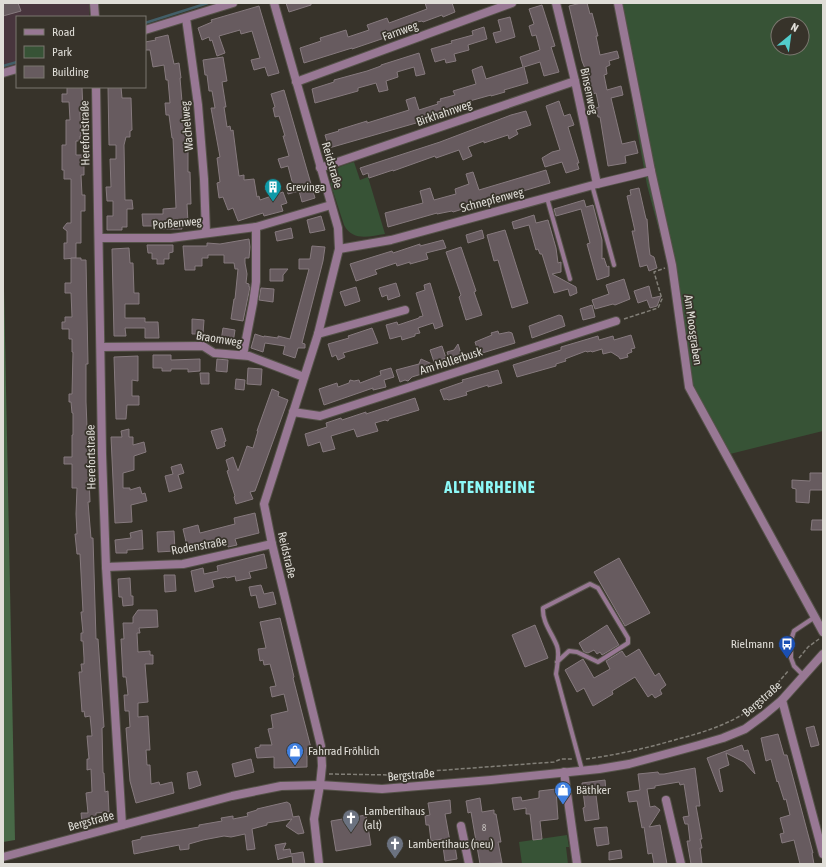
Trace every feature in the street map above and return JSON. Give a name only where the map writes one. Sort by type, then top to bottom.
[{"type":"street","points":[[94,3],[95,16]]},
{"type":"street","points":[[146,30],[233,3]]},
{"type":"street","name":"Reidstraße","points":[[274,3],[338,228],[339,248],[318,334],[264,504],[272,544],[321,746],[320,785],[314,819],[319,864]]},
{"type":"street","name":"Farnweg","points":[[296,82],[512,3]]},
{"type":"street","name":"Binsenweg","points":[[556,3],[575,81],[594,184]]},
{"type":"street","name":"Am Moosgraben","points":[[618,3],[651,171],[672,265],[689,387],[823,632]]},
{"type":"street","name":"Wachelweg","points":[[186,18],[198,105],[204,179],[206,233]]},
{"type":"street","points":[[3,74],[16,69]]},
{"type":"street","name":"Birkhahnweg","points":[[320,168],[575,81]]},
{"type":"street","name":"Herefortstraße","points":[[96,88],[102,454],[106,567],[122,825]]},
{"type":"street","name":"Schnepfenweg","points":[[339,248],[391,240],[594,184],[651,171]]},
{"type":"street","name":"Porßenweg","points":[[99,238],[171,238],[256,227],[331,206]]},
{"type":"street","points":[[243,355],[256,282],[256,227]]},
{"type":"street","points":[[318,334],[405,310]]},
{"type":"street","name":"Am Hollerbusk","points":[[293,412],[320,416],[616,321]]},
{"type":"street","name":"Braomweg","points":[[101,347],[202,346],[214,353],[249,356],[304,377]]},
{"type":"street","name":"Rodenstraße","points":[[106,567],[183,564],[272,544]]},
{"type":"street","name":"Bergstraße","points":[[3,857],[122,825],[281,786],[320,785],[382,789],[564,772],[629,764],[723,738],[745,728],[782,700],[823,654]]},
{"type":"street","points":[[782,700],[823,854]]},
{"type":"street","points":[[564,772],[577,864]]},
{"type":"street","points":[[666,800],[681,864]]},
{"type":"street","points":[[461,826],[469,864]]},
{"type":"lane","points":[[594,184],[614,265]]},
{"type":"lane","points":[[547,197],[570,279]]},
{"type":"lane","points":[[557,662],[569,651],[577,652],[598,662],[628,643],[628,638],[598,588],[590,584],[543,608],[542,615],[558,648],[556,674],[582,770]]},
{"type":"lane","points":[[803,675],[794,665],[791,640],[794,631],[815,617]]},
{"type":"path","points":[[616,321],[658,308],[662,299],[654,272],[672,265]]},
{"type":"path","points":[[321,773],[393,775],[554,762],[560,758],[579,760],[623,754],[661,744],[716,728],[746,712],[764,698],[808,647],[817,640],[823,638]]},
{"type":"shaded area","points":[[3,3],[89,3],[89,16],[16,16],[16,65],[3,69]]},
{"type":"green space","points":[[619,3],[823,3],[823,431],[722,456],[685,389],[668,264],[647,185],[634,113]]},
{"type":"green space","points":[[354,162],[360,180],[368,177],[385,234],[368,237],[357,236],[352,234],[344,225],[331,185],[331,179],[334,171]]},
{"type":"green space","points":[[3,237],[15,840],[3,842]]},
{"type":"green space","points":[[567,835],[569,847],[566,847],[568,864],[522,864],[519,842]]},
{"type":"building","points":[[3,3],[18,3],[21,11],[3,16]]},
{"type":"building","points":[[286,3],[311,3],[311,5],[289,12]]},
{"type":"building","points":[[425,3],[452,3],[455,12],[443,17],[442,15],[423,22],[410,24],[411,29],[304,63],[300,48],[321,41],[320,38],[346,30],[348,37],[369,30],[367,25],[387,18],[389,23],[427,9]]},
{"type":"building","points":[[587,3],[590,14],[592,13],[598,36],[596,36],[600,55],[617,51],[619,58],[609,61],[610,65],[606,67],[607,74],[604,75],[607,90],[621,86],[623,95],[611,98],[622,144],[635,141],[638,153],[625,156],[626,163],[608,166],[600,117],[598,117],[596,108],[599,107],[596,93],[592,94],[590,81],[582,61],[569,6]]},
{"type":"building","points":[[542,5],[555,46],[551,47],[559,72],[544,76],[540,62],[524,67],[528,83],[504,90],[505,92],[459,104],[460,108],[436,115],[437,117],[329,148],[325,135],[367,121],[367,123],[409,110],[406,100],[415,97],[419,110],[438,104],[437,102],[441,101],[440,99],[455,95],[453,91],[476,84],[472,70],[482,66],[486,79],[523,67],[520,57],[540,50],[536,35],[532,36],[529,26],[534,24],[529,9]]},
{"type":"building","points":[[259,6],[279,73],[268,76],[265,67],[254,70],[251,60],[260,58],[252,31],[241,34],[240,30],[219,36],[225,53],[217,56],[212,40],[210,41],[209,37],[202,40],[198,28],[212,22],[211,20]]},
{"type":"building","points":[[510,17],[515,37],[496,43],[493,33],[501,31],[498,20]]},
{"type":"building","points":[[484,27],[487,39],[468,45],[469,50],[454,54],[456,61],[446,63],[445,59],[435,62],[431,49],[452,43],[451,41],[473,35],[472,31]]},
{"type":"building","points":[[168,35],[174,64],[179,63],[185,137],[188,136],[188,172],[190,172],[191,204],[187,204],[188,223],[181,223],[182,229],[160,229],[160,226],[143,226],[142,214],[163,214],[163,209],[176,208],[173,138],[169,115],[166,115],[165,103],[170,103],[168,80],[166,80],[164,65],[153,67],[150,50],[146,50],[146,42],[156,40],[155,38]]},
{"type":"building","points":[[419,53],[425,74],[416,76],[414,67],[397,72],[398,77],[386,81],[388,90],[379,92],[376,83],[358,88],[358,91],[315,103],[312,89],[334,82],[334,80],[367,71]]},
{"type":"building","points":[[223,57],[227,81],[222,82],[226,107],[224,107],[227,127],[230,126],[231,131],[233,130],[239,176],[244,175],[244,180],[254,179],[257,197],[259,196],[260,200],[283,192],[287,203],[281,205],[283,211],[264,216],[263,213],[238,221],[233,208],[228,210],[223,197],[219,198],[217,183],[220,182],[217,158],[220,157],[211,108],[215,108],[212,91],[209,91],[207,75],[205,75],[203,60]]},
{"type":"building","points":[[67,88],[82,88],[83,112],[80,112],[81,136],[80,141],[76,141],[76,155],[84,155],[84,175],[81,175],[82,195],[85,195],[85,211],[81,211],[81,243],[76,243],[76,258],[64,259],[64,243],[67,243],[67,231],[63,228],[67,223],[71,223],[71,179],[64,179],[64,170],[62,170],[62,145],[66,145],[66,120],[70,120],[69,102],[62,102],[62,94],[67,94]]},
{"type":"building","points":[[108,88],[121,88],[122,98],[131,98],[132,130],[130,131],[130,137],[126,137],[124,145],[125,200],[132,200],[133,209],[127,209],[127,227],[122,227],[122,230],[107,230],[107,216],[113,216],[113,201],[107,201],[106,187],[111,187],[110,159],[116,159],[116,145],[109,145]]},
{"type":"building","points":[[284,90],[315,198],[302,202],[299,191],[288,194],[286,187],[293,185],[288,166],[281,168],[278,159],[289,156],[279,116],[275,117],[273,108],[275,107],[271,94]]},
{"type":"building","points":[[559,101],[564,116],[570,114],[574,125],[568,127],[579,163],[577,163],[579,169],[566,173],[562,162],[545,167],[542,158],[552,152],[560,150],[546,106]]},
{"type":"building","points":[[526,111],[531,125],[516,130],[518,134],[509,139],[508,135],[468,147],[472,156],[463,160],[459,150],[436,158],[435,156],[369,178],[368,173],[363,175],[360,168],[440,142],[511,115]]},
{"type":"building","points":[[546,170],[550,183],[513,194],[512,192],[488,201],[488,199],[479,204],[453,212],[437,213],[388,227],[385,213],[423,203],[420,191],[430,188],[434,200],[456,194],[455,189],[469,184],[466,174],[473,172],[479,190]]},
{"type":"building","points":[[639,188],[647,219],[650,255],[654,257],[657,268],[649,271],[647,265],[640,267],[632,231],[635,231],[627,196],[631,195],[630,190]]},
{"type":"building","points":[[584,200],[586,207],[593,205],[602,240],[602,259],[604,258],[607,267],[609,266],[609,276],[597,280],[587,244],[590,243],[581,209],[556,216],[554,209]]},
{"type":"building","points":[[534,215],[536,223],[548,220],[556,248],[558,263],[561,262],[561,272],[552,274],[576,287],[577,293],[570,296],[568,289],[554,293],[542,254],[540,254],[538,249],[536,250],[529,225],[514,229],[512,222]]},
{"type":"building","points":[[321,216],[325,230],[310,233],[307,220]]},
{"type":"building","points":[[291,228],[293,238],[277,241],[275,232]]},
{"type":"building","points":[[482,230],[484,238],[468,243],[466,235]]},
{"type":"building","points":[[505,230],[528,303],[512,308],[498,260],[494,261],[487,235]]},
{"type":"building","points":[[249,239],[249,258],[245,258],[245,263],[247,274],[246,283],[249,284],[250,287],[243,321],[231,319],[238,269],[235,269],[234,263],[224,263],[224,255],[208,255],[208,258],[202,258],[202,266],[195,266],[195,270],[185,270],[183,246],[207,246],[207,243],[220,244]]},
{"type":"building","points":[[443,240],[446,248],[426,253],[428,259],[397,266],[396,263],[375,270],[377,274],[356,281],[350,264],[392,251],[393,253],[420,244],[420,246]]},
{"type":"building","points":[[147,245],[173,245],[173,252],[169,253],[169,259],[164,259],[164,264],[157,264],[157,259],[152,259],[152,253],[148,253]]},
{"type":"building","points":[[312,246],[325,247],[323,261],[302,343],[305,344],[305,348],[298,348],[295,358],[283,354],[285,346],[265,343],[263,352],[251,348],[255,334],[264,337],[278,338],[278,336],[290,339],[309,269],[299,269],[299,259],[310,259]]},
{"type":"building","points":[[461,247],[476,291],[474,292],[482,315],[466,320],[459,297],[461,295],[446,252]]},
{"type":"building","points":[[129,248],[130,263],[133,263],[134,293],[139,293],[139,304],[125,304],[125,318],[145,318],[145,322],[158,322],[159,338],[145,338],[145,328],[125,328],[126,336],[114,336],[112,249]]},
{"type":"building","points":[[71,258],[81,258],[81,260],[86,260],[88,364],[86,364],[86,402],[90,502],[88,502],[91,538],[93,538],[96,639],[98,639],[104,727],[102,728],[103,773],[105,792],[108,791],[109,812],[96,813],[96,820],[82,823],[81,813],[88,813],[86,793],[92,792],[91,769],[87,770],[87,759],[89,759],[87,736],[92,736],[90,716],[85,717],[84,711],[82,712],[79,672],[82,672],[81,664],[84,664],[84,658],[83,641],[81,641],[81,633],[83,633],[81,612],[83,612],[80,554],[77,554],[75,534],[77,534],[77,488],[72,488],[72,464],[64,464],[64,457],[72,457],[73,435],[73,413],[71,402],[69,402],[69,394],[72,394],[72,339],[69,339],[69,329],[62,329],[62,322],[65,322],[65,317],[72,317],[71,293],[65,293],[65,283],[71,283]]},
{"type":"building","points":[[270,269],[288,269],[283,275],[283,281],[270,281]]},
{"type":"building","points":[[624,279],[630,299],[615,305],[613,304],[595,309],[592,300],[609,294],[606,285]]},
{"type":"building","points":[[396,283],[400,296],[388,300],[387,295],[382,297],[379,288]]},
{"type":"building","points":[[430,283],[443,326],[435,329],[433,323],[418,328],[420,333],[415,334],[415,336],[402,340],[401,336],[390,339],[386,325],[397,322],[398,325],[423,316],[416,293],[425,290],[424,285]]},
{"type":"building","points":[[649,286],[652,298],[661,296],[657,306],[650,308],[647,300],[638,303],[634,291]]},
{"type":"building","points":[[356,287],[360,301],[345,306],[340,292]]},
{"type":"building","points":[[261,288],[274,289],[273,302],[259,300]]},
{"type":"building","points":[[592,305],[595,317],[583,320],[580,309]]},
{"type":"building","points":[[559,315],[562,316],[565,326],[532,338],[529,326]]},
{"type":"building","points":[[192,319],[204,320],[203,334],[192,334]]},
{"type":"building","points":[[223,328],[235,330],[233,343],[221,341]]},
{"type":"building","points":[[372,328],[378,343],[343,353],[345,357],[338,360],[336,355],[332,357],[328,344],[349,338],[348,336]]},
{"type":"building","points":[[498,331],[499,334],[509,332],[512,333],[515,343],[479,354],[475,342],[492,335],[491,333]]},
{"type":"building","points":[[631,335],[635,348],[631,349],[632,352],[627,354],[628,357],[620,359],[611,352],[603,354],[602,349],[592,352],[586,351],[565,359],[566,361],[556,364],[556,366],[517,377],[513,365],[561,350],[561,347],[598,336],[599,340],[613,336],[614,340]]},
{"type":"building","points":[[458,344],[463,360],[451,364],[447,352],[454,350]]},
{"type":"building","points":[[442,346],[446,358],[434,362],[430,350]]},
{"type":"building","points":[[153,355],[171,355],[171,360],[200,359],[200,371],[188,372],[188,369],[171,369],[171,371],[162,371],[162,368],[153,368]]},
{"type":"building","points":[[138,356],[138,381],[132,380],[132,396],[139,396],[139,405],[127,405],[126,419],[116,419],[114,357]]},
{"type":"building","points":[[217,359],[228,360],[227,372],[216,371]]},
{"type":"building","points":[[421,359],[441,368],[412,377],[408,381],[405,380],[400,382],[396,370],[419,364]]},
{"type":"building","points":[[248,368],[262,369],[261,385],[247,384]]},
{"type":"building","points":[[391,368],[394,377],[384,380],[386,387],[373,390],[373,388],[324,405],[319,389],[337,383],[338,387],[349,383],[350,380],[359,380],[360,383],[381,375],[380,371]]},
{"type":"building","points":[[498,370],[502,383],[488,387],[488,385],[466,392],[467,395],[444,400],[440,390],[463,382],[462,380]]},
{"type":"building","points":[[200,373],[209,373],[209,384],[201,384]]},
{"type":"building","points":[[236,379],[245,380],[244,390],[235,389]]},
{"type":"building","points":[[272,389],[279,392],[278,396],[288,400],[255,491],[250,492],[253,499],[236,504],[227,471],[229,470],[226,460],[233,457],[238,471],[247,446],[253,448],[257,431]]},
{"type":"building","points":[[415,398],[419,410],[389,419],[388,421],[385,420],[375,423],[378,431],[357,437],[354,429],[331,436],[335,449],[323,452],[320,442],[308,446],[305,434],[327,427],[326,423],[341,418],[342,420],[366,412],[366,414]]},
{"type":"building","points":[[222,428],[226,441],[224,442],[225,446],[217,449],[211,431]]},
{"type":"building","points":[[129,429],[129,437],[133,437],[133,445],[144,442],[146,452],[134,456],[134,470],[123,473],[123,488],[130,488],[130,490],[140,487],[142,494],[145,493],[147,501],[131,505],[132,522],[115,523],[111,437],[122,437],[121,431]]},
{"type":"building","points":[[181,464],[184,473],[178,475],[182,488],[169,492],[165,476],[173,474],[171,467]]},
{"type":"building","points":[[810,473],[823,473],[823,490],[810,490],[809,503],[796,502],[796,489],[792,488],[792,480],[810,481]]},
{"type":"building","points":[[255,513],[259,533],[235,539],[237,545],[228,547],[227,541],[188,550],[183,529],[198,525],[200,533],[235,524],[234,518]]},
{"type":"building","points":[[812,520],[823,520],[823,530],[811,530]]},
{"type":"building","points":[[142,530],[143,549],[127,550],[127,553],[116,553],[115,540],[131,538],[130,533]]},
{"type":"building","points":[[174,531],[175,551],[158,552],[157,532]]},
{"type":"building","points":[[264,554],[267,568],[249,572],[251,578],[236,581],[235,576],[212,580],[214,587],[195,592],[191,571],[203,568],[204,574],[218,571],[217,566]]},
{"type":"building","points":[[619,558],[650,613],[625,626],[594,572]]},
{"type":"building","points":[[164,575],[175,575],[176,591],[165,592]]},
{"type":"building","points":[[130,578],[133,605],[123,606],[122,597],[119,597],[118,579]]},
{"type":"building","points":[[261,585],[264,594],[273,592],[276,604],[259,608],[256,595],[251,596],[249,587]]},
{"type":"building","points":[[138,610],[157,610],[158,627],[139,628],[140,633],[137,633],[138,652],[150,651],[150,655],[153,655],[153,664],[145,664],[148,702],[138,703],[138,717],[148,716],[150,750],[146,750],[147,765],[150,765],[151,784],[159,782],[160,785],[172,782],[174,793],[136,803],[130,781],[126,728],[130,727],[129,711],[125,711],[124,695],[128,695],[126,677],[123,677],[121,639],[124,639],[123,623],[133,623],[133,617]]},
{"type":"building","points":[[280,618],[293,678],[311,748],[307,748],[307,767],[274,768],[274,757],[257,758],[255,748],[260,747],[260,745],[272,745],[268,729],[273,728],[271,715],[288,711],[284,694],[272,697],[270,687],[276,686],[270,664],[264,665],[263,660],[260,661],[258,649],[266,648],[260,622]]},
{"type":"building","points":[[535,625],[548,658],[525,667],[512,635]]},
{"type":"building","points":[[607,625],[619,645],[602,655],[600,652],[597,654],[594,650],[588,653],[584,652],[579,643]]},
{"type":"building","points":[[639,649],[655,676],[659,673],[666,685],[660,690],[662,694],[655,698],[652,694],[648,697],[635,677],[612,691],[613,694],[593,706],[584,688],[577,692],[565,670],[583,659],[594,678],[610,669],[606,661],[622,651],[626,657]]},
{"type":"building","points":[[814,726],[819,745],[811,747],[806,728]]},
{"type":"building","points":[[778,734],[784,755],[787,755],[813,853],[814,864],[800,864],[794,840],[782,843],[780,834],[784,833],[780,818],[790,815],[786,799],[784,800],[778,781],[777,782],[771,759],[766,761],[761,738]]},
{"type":"building","points":[[742,745],[744,751],[748,750],[755,774],[744,762],[726,753],[729,765],[719,769],[723,791],[720,792],[707,758]]},
{"type":"building","points":[[251,759],[254,772],[235,777],[232,764]]},
{"type":"building","points":[[695,768],[700,806],[696,806],[702,839],[700,839],[702,848],[700,848],[702,864],[691,864],[687,841],[690,841],[688,824],[685,824],[683,817],[689,816],[684,784],[680,785],[679,782],[655,786],[655,788],[647,789],[650,807],[655,806],[660,810],[649,827],[660,825],[667,864],[654,864],[652,853],[648,854],[644,827],[642,828],[637,801],[629,802],[627,792],[640,790],[638,774],[658,772],[659,774],[664,774]]},
{"type":"building","points":[[197,771],[201,785],[189,789],[187,773]]},
{"type":"building","points":[[605,780],[606,792],[596,795],[599,819],[585,821],[582,783]]},
{"type":"building","points":[[556,789],[558,819],[540,821],[542,839],[533,840],[530,814],[526,814],[526,808],[514,810],[512,798],[521,797],[522,801],[539,798],[539,791]]},
{"type":"building","points":[[480,798],[482,812],[494,810],[494,814],[496,814],[501,842],[498,842],[502,863],[480,864],[471,812],[468,813],[466,801]]},
{"type":"building","points":[[450,800],[451,813],[445,814],[451,847],[455,846],[457,859],[445,861],[442,839],[431,841],[429,825],[426,825],[425,816],[430,815],[428,803]]},
{"type":"building","points":[[287,802],[290,804],[293,817],[299,816],[304,833],[298,834],[286,826],[292,819],[267,823],[267,825],[252,829],[255,849],[247,850],[245,834],[203,840],[189,844],[189,849],[180,850],[179,845],[134,854],[132,841],[141,839],[141,837],[199,827],[199,825],[222,821],[221,818],[233,816],[233,819],[248,816],[247,813],[257,809]]},
{"type":"building","name":"Lambertihaus (alt)","points":[[366,815],[371,845],[336,851],[331,821]]},
{"type":"building","points":[[607,827],[609,844],[597,846],[594,828]]},
{"type":"building","points":[[286,843],[283,850],[290,849],[291,854],[303,852],[305,864],[293,864],[292,856],[278,860],[275,845]]},
{"type":"building","points":[[621,850],[622,858],[609,860],[609,852]]},
{"type":"waterway","points":[[146,23],[208,3]]},
{"type":"waterway","points":[[3,66],[16,62]]},
{"type":"place","name":"Grevinga","points":[[273,202]]},
{"type":"place","name":"Rielmann","points":[[787,659]]},
{"type":"place","name":"Fahrrad Fröhlich","points":[[295,766]]},
{"type":"place","name":"Bäthker","points":[[563,805]]},
{"type":"place","name":"Lambertihaus (alt)","points":[[351,833]]},
{"type":"place","name":"Lambertihaus (neu)","points":[[395,859]]},
{"type":"district","name":"ALTENRHEINE","points":[[490,487]]}]
